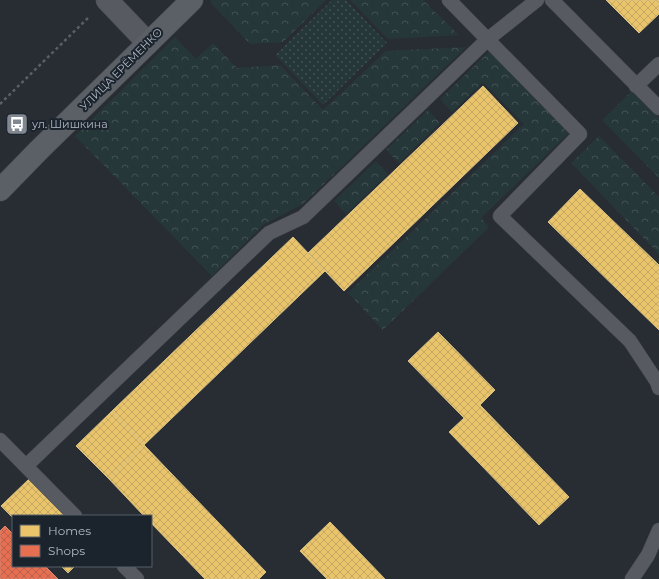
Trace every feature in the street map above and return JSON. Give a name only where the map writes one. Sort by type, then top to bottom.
[{"type":"main road","name":"УЛИЦА ЕРЁМЕНКО","points":[[0,190],[192,0]]},
{"type":"street","points":[[101,5],[148,43]]},
{"type":"lane","points":[[449,0],[580,134],[500,216],[630,341],[657,382],[659,388]]},
{"type":"lane","points":[[26,466],[269,233],[303,216],[488,39],[537,0]]},
{"type":"lane","points":[[552,0],[659,108]]},
{"type":"lane","points":[[636,86],[659,64]]},
{"type":"lane","points":[[0,440],[74,515]]},
{"type":"lane","points":[[632,579],[648,555],[659,530]]},
{"type":"lane","points":[[125,567],[137,579]]},
{"type":"path","points":[[0,104],[101,5]]},
{"type":"green space","points":[[212,0],[326,0],[283,42],[250,44],[210,2]]},
{"type":"green space","points":[[332,0],[346,0],[387,43],[323,105],[275,55]]},
{"type":"green space","points":[[350,0],[423,0],[459,35],[388,39]]},
{"type":"green space","points":[[175,37],[196,59],[213,43],[237,68],[280,65],[323,110],[386,51],[466,47],[303,204],[264,224],[212,276],[75,136]]},
{"type":"green space","points":[[490,51],[569,133],[481,218],[489,227],[383,330],[348,293],[524,124],[483,82],[452,112],[440,99]]},
{"type":"green space","points":[[633,90],[659,118],[659,178],[602,120]]},
{"type":"green space","points":[[428,110],[440,123],[399,163],[386,150]]},
{"type":"green space","points":[[599,136],[659,197],[659,254],[571,163]]},
{"type":"green space","points":[[376,161],[388,174],[346,214],[334,201]]},
{"type":"building: Homes","points":[[606,0],[659,0],[659,14],[639,33]]},
{"type":"building: Homes","points":[[483,86],[518,123],[344,291],[308,253]]},
{"type":"building: Homes","points":[[580,189],[659,265],[659,330],[548,222]]},
{"type":"building: Homes","points":[[293,237],[325,271],[144,445],[112,411]]},
{"type":"building: Homes","points":[[438,332],[495,390],[480,405],[569,497],[539,525],[449,432],[464,418],[408,361]]},
{"type":"building: Homes","points":[[112,411],[144,445],[109,479],[76,446]]},
{"type":"building: Homes","points":[[144,445],[266,572],[259,579],[205,579],[152,524],[152,515],[143,515],[109,479]]},
{"type":"building: Homes","points":[[29,479],[64,514],[12,515],[12,517],[1,506]]},
{"type":"building: Homes","points":[[330,522],[385,579],[327,579],[300,551]]},
{"type":"building: Homes","points":[[62,567],[74,567],[68,573]]},
{"type":"building: Shops","points":[[5,526],[12,533],[12,567],[46,567],[58,579],[0,579],[0,531]]},
{"type":"place","name":"ул. Шишкина","points":[[17,124]]}]
